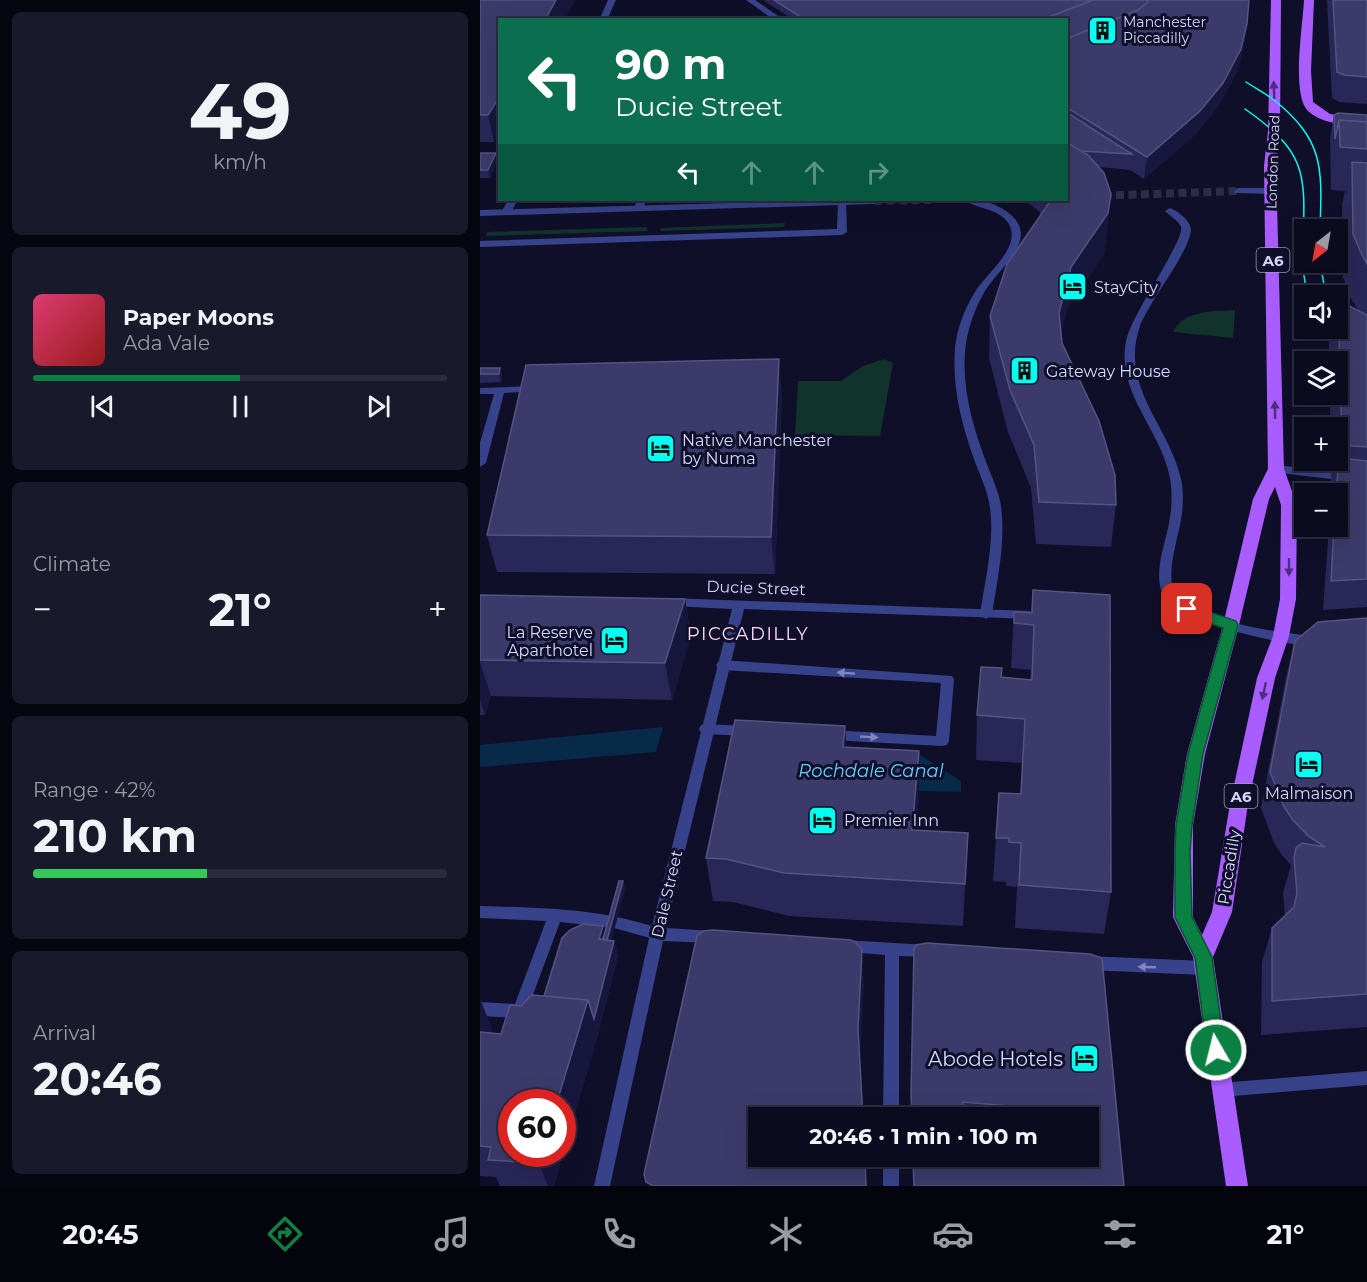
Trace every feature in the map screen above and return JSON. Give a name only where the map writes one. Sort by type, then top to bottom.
[{"type":"main road","name":"London Road","points":[[1276,0],[1274,131],[1270,166],[1276,469],[1289,505],[1288,599],[1281,636]]},
{"type":"main road","points":[[1309,0],[1305,99],[1314,110],[1330,117],[1367,123]]},
{"type":"main road","name":"London Road","points":[[1231,625],[1261,499],[1276,469]]},
{"type":"main road","name":"A6","points":[[1231,625],[1196,754],[1184,825],[1183,917],[1204,963],[1237,1186]]},
{"type":"main road","name":"Piccadilly","points":[[1204,963],[1222,912],[1239,804],[1266,678],[1281,636]]},
{"type":"street","points":[[604,18],[612,0]]},
{"type":"street","points":[[750,0],[777,18]]},
{"type":"street","points":[[1238,191],[1270,191]]},
{"type":"street","points":[[506,213],[512,201]]},
{"type":"street","points":[[480,213],[641,204],[874,201]]},
{"type":"street","points":[[975,201],[987,203],[1007,216],[1016,229],[1014,244],[980,290],[962,335],[959,360],[959,386],[963,412],[994,493],[996,524],[986,615]]},
{"type":"street","points":[[480,244],[842,232],[841,202]]},
{"type":"street","points":[[1170,211],[1185,224],[1186,231],[1137,322],[1131,343],[1130,359],[1138,401],[1165,449],[1175,477],[1178,501],[1165,578],[1173,600],[1187,609],[1231,625],[1281,636],[1321,640]]},
{"type":"street","points":[[480,391],[548,388]]},
{"type":"street","points":[[480,463],[500,390]]},
{"type":"street","points":[[1276,469],[1330,475]]},
{"type":"street","name":"Ducie Street","points":[[657,602],[739,603],[986,615],[1031,615]]},
{"type":"street","name":"Dale Street","points":[[602,1186],[657,934],[739,603]]},
{"type":"street","points":[[722,665],[948,679],[942,741],[812,734]]},
{"type":"street","points":[[706,729],[755,731]]},
{"type":"street","points":[[480,903],[487,911],[555,915],[614,922],[657,934],[728,938]]},
{"type":"street","points":[[480,1009],[520,1011],[555,915]]},
{"type":"street","points":[[834,945],[939,952]]},
{"type":"street","points":[[891,1107],[892,949]]},
{"type":"street","points":[[1067,962],[1204,963]]},
{"type":"street","points":[[1221,1090],[1367,1078]]},
{"type":"street","points":[[891,1167],[891,1186]]},
{"type":"green space","points":[[785,223],[784,227],[661,231],[660,228]]},
{"type":"green space","points":[[647,227],[647,231],[486,236],[487,232]]},
{"type":"green space","points":[[1235,310],[1233,338],[1173,332],[1184,319],[1192,315]]},
{"type":"green space","points":[[884,359],[893,363],[880,436],[795,435],[798,381],[841,381],[863,366]]},
{"type":"water","points":[[663,727],[656,752],[480,767],[480,745]]},
{"type":"water","name":"Rochdale Canal","points":[[748,744],[920,755],[961,781],[961,792],[849,789]]},
{"type":"building","points":[[480,0],[556,0],[546,18],[498,18],[498,99],[488,115],[480,115]]},
{"type":"building","points":[[774,0],[1093,0],[1046,18],[802,18]]},
{"type":"building","points":[[1093,0],[1148,0],[1138,10],[1068,39],[1068,18],[1046,18]]},
{"type":"building","name":"Manchester Piccadilly","points":[[1148,0],[1249,0],[1247,24],[1241,49],[1223,83],[1200,111],[1147,157],[1068,108],[1068,39],[1138,10]]},
{"type":"building","points":[[1333,0],[1367,0],[1367,77],[1344,75],[1337,72]]},
{"type":"building","points":[[1068,113],[1132,154],[1081,151],[1068,143]]},
{"type":"building","points":[[1338,113],[1367,115],[1367,122],[1339,120],[1335,139],[1334,115]]},
{"type":"building","points":[[1339,120],[1367,122],[1367,149],[1340,147]]},
{"type":"building","name":"Gateway House","points":[[1068,143],[1088,155],[1104,173],[1111,194],[1108,213],[1071,267],[1059,313],[1062,343],[1099,421],[1115,475],[1116,505],[1039,502],[1034,445],[1010,390],[990,316],[1007,264],[1050,201],[1068,201]]},
{"type":"building","points":[[480,153],[496,153],[488,170],[480,170]]},
{"type":"building","points":[[1352,162],[1367,163],[1367,264],[1353,234]]},
{"type":"building","points":[[1348,305],[1367,315],[1367,447],[1348,445],[1348,417],[1341,417],[1341,405],[1348,405],[1348,351],[1339,351],[1339,339],[1348,339]]},
{"type":"building","points":[[779,359],[771,537],[487,535],[526,365]]},
{"type":"building","points":[[480,368],[500,368],[499,374],[480,374]]},
{"type":"building","points":[[1348,459],[1367,461],[1367,579],[1331,581],[1333,537],[1348,537],[1348,483],[1337,483],[1338,471],[1348,471]]},
{"type":"building","points":[[1033,590],[1110,595],[1111,892],[1019,885],[1021,843],[1009,842],[1009,838],[996,838],[999,793],[1021,794],[1025,719],[977,715],[981,667],[1002,668],[1001,677],[1032,680],[1034,625],[1014,623],[1014,612],[1032,613]]},
{"type":"building","points":[[480,595],[685,599],[665,663],[480,660]]},
{"type":"building","points":[[1367,618],[1367,994],[1272,1001],[1272,928],[1294,907],[1297,893],[1294,858],[1296,848],[1302,843],[1325,847],[1308,836],[1293,820],[1284,807],[1270,772],[1295,641],[1318,622]]},
{"type":"building","name":"Premier Inn","points":[[735,720],[845,726],[843,747],[919,751],[912,830],[968,833],[965,884],[784,873],[726,859],[706,858]]},
{"type":"building","points":[[619,881],[623,881],[607,940],[603,939]]},
{"type":"building","points":[[583,924],[603,926],[599,939],[614,941],[594,1019],[588,1000],[544,996],[562,938],[570,930]]},
{"type":"building","points":[[703,931],[851,940],[862,950],[858,1029],[862,1107],[748,1107],[748,1167],[865,1167],[866,1186],[653,1186],[646,1182],[644,1174],[697,936]]},
{"type":"building","points":[[927,943],[1090,954],[1102,958],[1124,1186],[914,1186],[913,1167],[1099,1167],[1099,1107],[1022,1107],[963,1102],[963,1107],[912,1107],[914,950],[916,945]]},
{"type":"building","points":[[532,995],[588,1000],[561,1089],[498,1089],[498,1161],[488,1160],[491,1147],[480,1146],[480,1032],[501,1034],[510,1005],[521,1006]]},
{"type":"tunnel","points":[[1068,197],[1238,191]]},
{"type":"tram line","points":[[1246,82],[1271,97],[1291,115],[1311,143],[1320,173],[1320,219]]},
{"type":"tram line","points":[[1245,109],[1280,138],[1298,164],[1304,197],[1303,262],[1306,285]]},
{"type":"tram line","points":[[1322,273],[1324,285]]},
{"type":"place","name":"Manchester Piccadilly","points":[[1102,30]]},
{"type":"place","name":"StayCity","points":[[1073,287]]},
{"type":"place","name":"Gateway House","points":[[1025,371]]},
{"type":"place","name":"Native Manchester by Numa","points":[[661,449]]},
{"type":"place","name":"La Reserve Aparthotel","points":[[614,641]]},
{"type":"place","name":"Malmaison","points":[[1309,765]]},
{"type":"place","name":"Premier Inn","points":[[823,820]]},
{"type":"place","name":"Abode Hotels","points":[[1084,1059]]},
{"type":"district","name":"PICCADILLY","points":[[748,634]]},
{"type":"route","points":[[1187,609],[1231,625],[1196,754],[1184,825],[1182,852],[1183,917],[1203,957],[1216,1050]]}]
